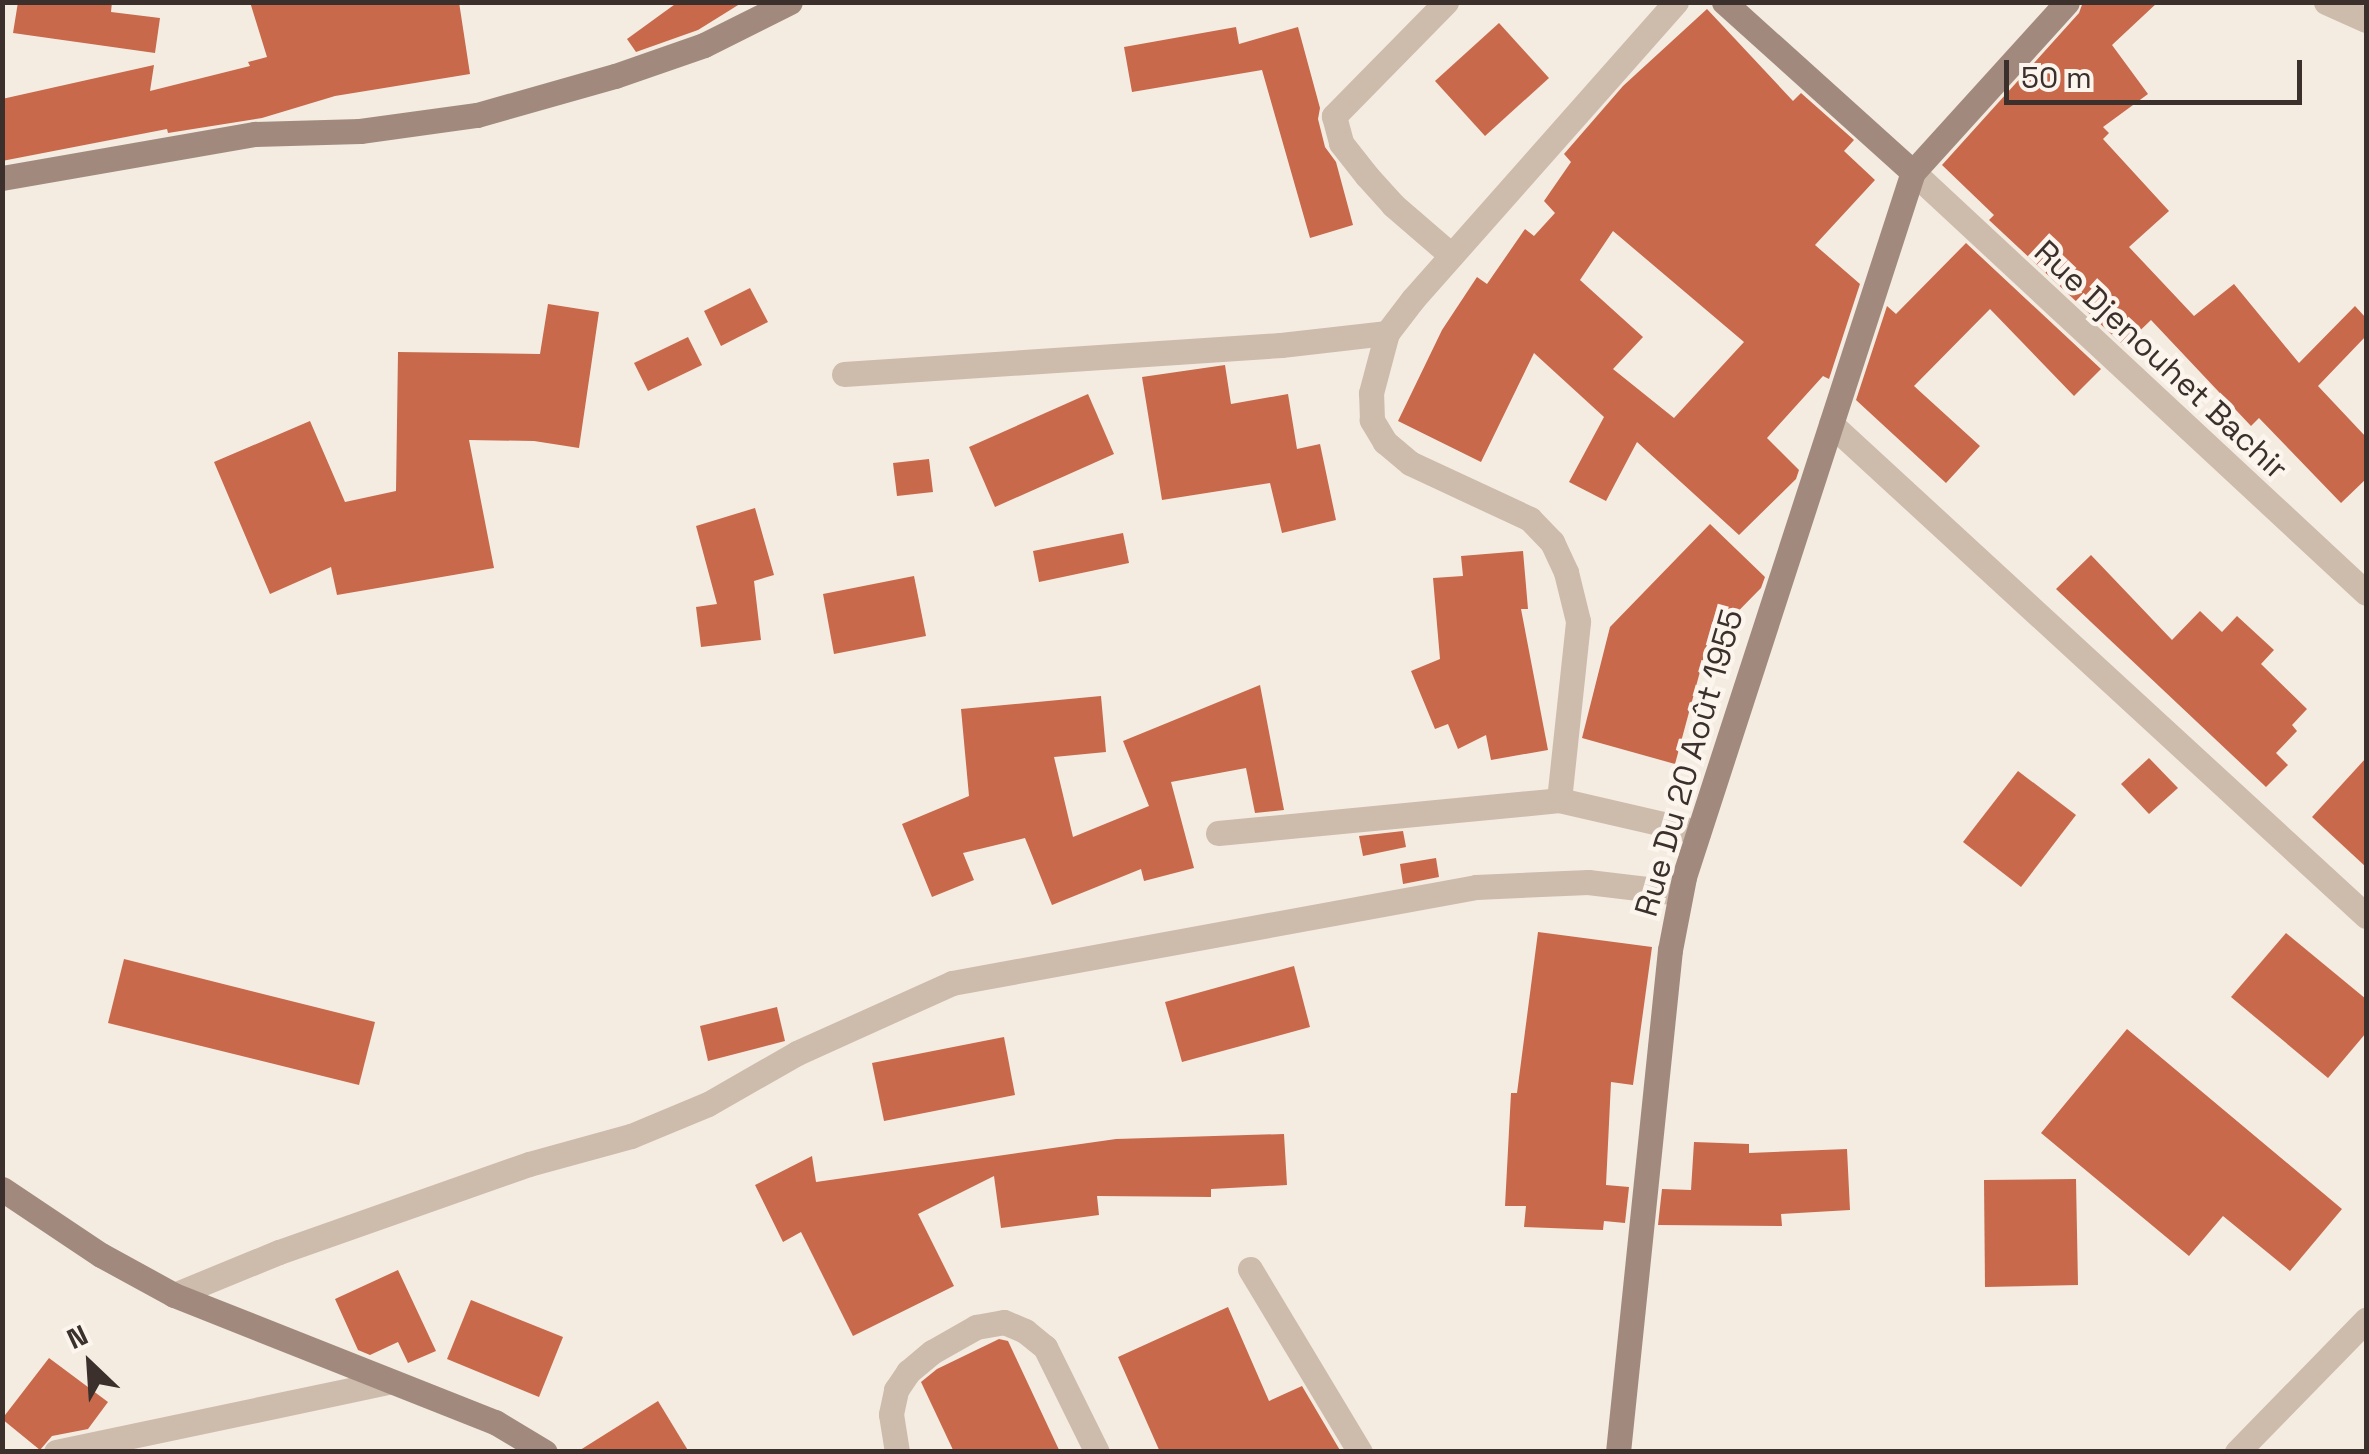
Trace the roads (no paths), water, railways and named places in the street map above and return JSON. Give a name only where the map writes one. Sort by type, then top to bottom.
[{"type":"main road","points":[[2,178],[255,134],[360,131],[477,115],[616,76],[686,51],[790,2]]},
{"type":"main road","points":[[1724,2],[1913,172],[2067,2]]},
{"type":"main road","name":"Rue Du 20 Août 1955","points":[[1618,1452],[1670,950],[1680,893],[1913,172]]},
{"type":"main road","points":[[2,1189],[101,1255],[174,1295],[495,1422],[545,1452]]},
{"type":"street","points":[[1446,2],[1334,116],[1341,143],[1366,176],[1451,255]]},
{"type":"street","points":[[1559,800],[1578,622],[1566,572],[1552,542],[1530,519],[1410,463],[1385,442],[1372,420],[1372,393],[1387,333],[1451,255],[1676,2]]},
{"type":"street","points":[[2326,2],[2366,20]]},
{"type":"street","name":"Rue Djenouhet Bachir","points":[[1913,172],[2366,593]]},
{"type":"street","points":[[844,374],[1262,346],[1387,333]]},
{"type":"street","points":[[1831,424],[2366,916]]},
{"type":"street","points":[[1218,833],[1559,800],[1698,832]]},
{"type":"street","points":[[174,1295],[279,1252],[529,1164],[631,1136],[708,1104],[797,1053],[952,983],[1476,886],[1588,882],[1680,893]]},
{"type":"street","points":[[1250,1269],[1360,1452]]},
{"type":"street","points":[[2237,1452],[2366,1320]]},
{"type":"street","points":[[897,1452],[891,1414],[896,1390],[908,1372],[932,1352],[976,1327],[1004,1322],[1045,1347],[1097,1452]]},
{"type":"street","points":[[56,1452],[390,1382]]}]
